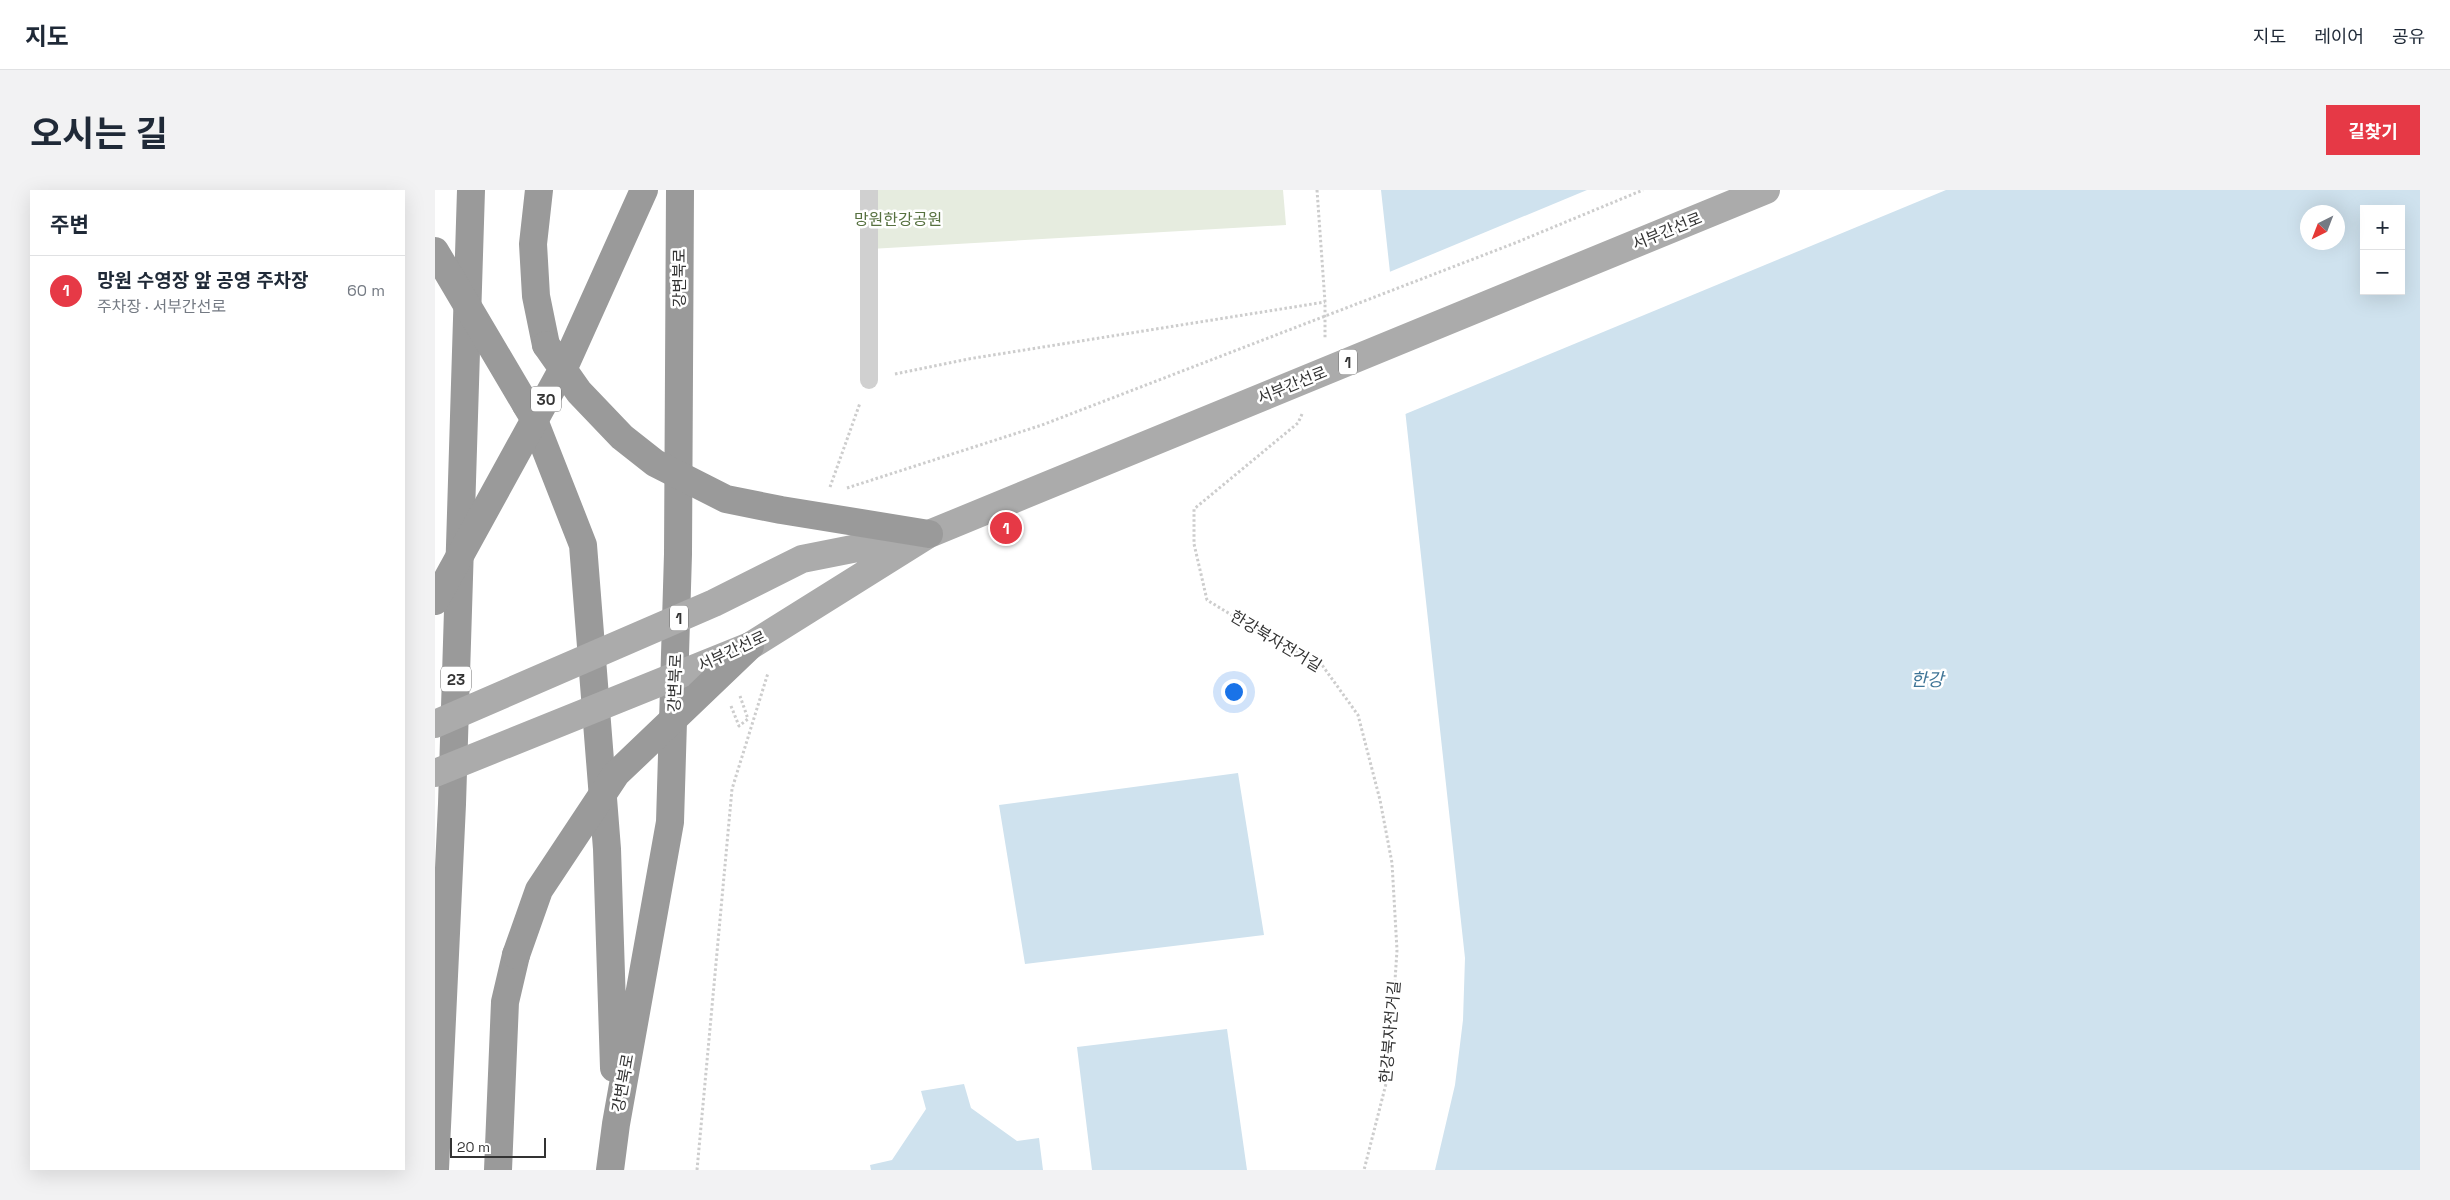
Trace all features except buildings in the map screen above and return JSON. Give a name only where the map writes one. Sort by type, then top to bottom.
[{"type":"highway","name":"23","points":[[435,1169],[452,794],[471,190]]},
{"type":"highway","points":[[539,190],[533,244],[536,296],[546,345],[579,392],[622,437],[655,463],[726,499],[929,534]]},
{"type":"highway","name":"30","points":[[435,601],[567,361],[643,190]]},
{"type":"highway","name":"강변북로","points":[[610,1170],[616,1124],[670,822],[678,554],[680,190]]},
{"type":"highway","points":[[435,251],[526,405],[583,545],[607,848],[616,1124],[596,1170]]},
{"type":"highway","points":[[498,1170],[505,1002],[516,955],[539,890],[616,774],[750,646]]},
{"type":"main road","name":"서부간선로","points":[[435,773],[750,646],[929,534],[1766,190]]},
{"type":"main road","name":"서부간선로","points":[[435,724],[714,603],[802,559],[929,534]]},
{"type":"lane","points":[[869,190],[869,380]]},
{"type":"path","points":[[1317,190],[1325,302],[1325,345]]},
{"type":"path","points":[[1325,302],[968,359],[869,380],[828,491],[847,488],[1042,425],[1505,247],[1643,190]]},
{"type":"path","name":"한강북자전거길","points":[[1305,406],[1298,423],[1194,509],[1194,544],[1207,600],[1271,639],[1322,664],[1358,715],[1380,800],[1392,863],[1397,950],[1389,1072],[1364,1170]]},
{"type":"path","points":[[697,1170],[732,789],[769,671]]},
{"type":"green space","name":"망원한강공원","points":[[866,190],[1283,190],[1286,225],[870,249]]},
{"type":"water","name":"한강","points":[[1381,190],[2420,190],[2420,1170],[1435,1170],[1455,1085],[1463,1020],[1465,958]]},
{"type":"water","points":[[1238,773],[1264,935],[1025,964],[999,805]]},
{"type":"water","points":[[1227,1029],[1247,1170],[1092,1170],[1077,1047]]},
{"type":"water","points":[[964,1084],[971,1108],[1017,1141],[1039,1138],[1043,1170],[871,1170],[870,1165],[892,1160],[926,1109],[921,1091]]},
{"type":"pier","points":[[1587,190],[1946,190],[1403,415],[1387,273]]},
{"type":"place","name":"망원 수영장 앞 공영 주차장","points":[[1006,528]]}]
